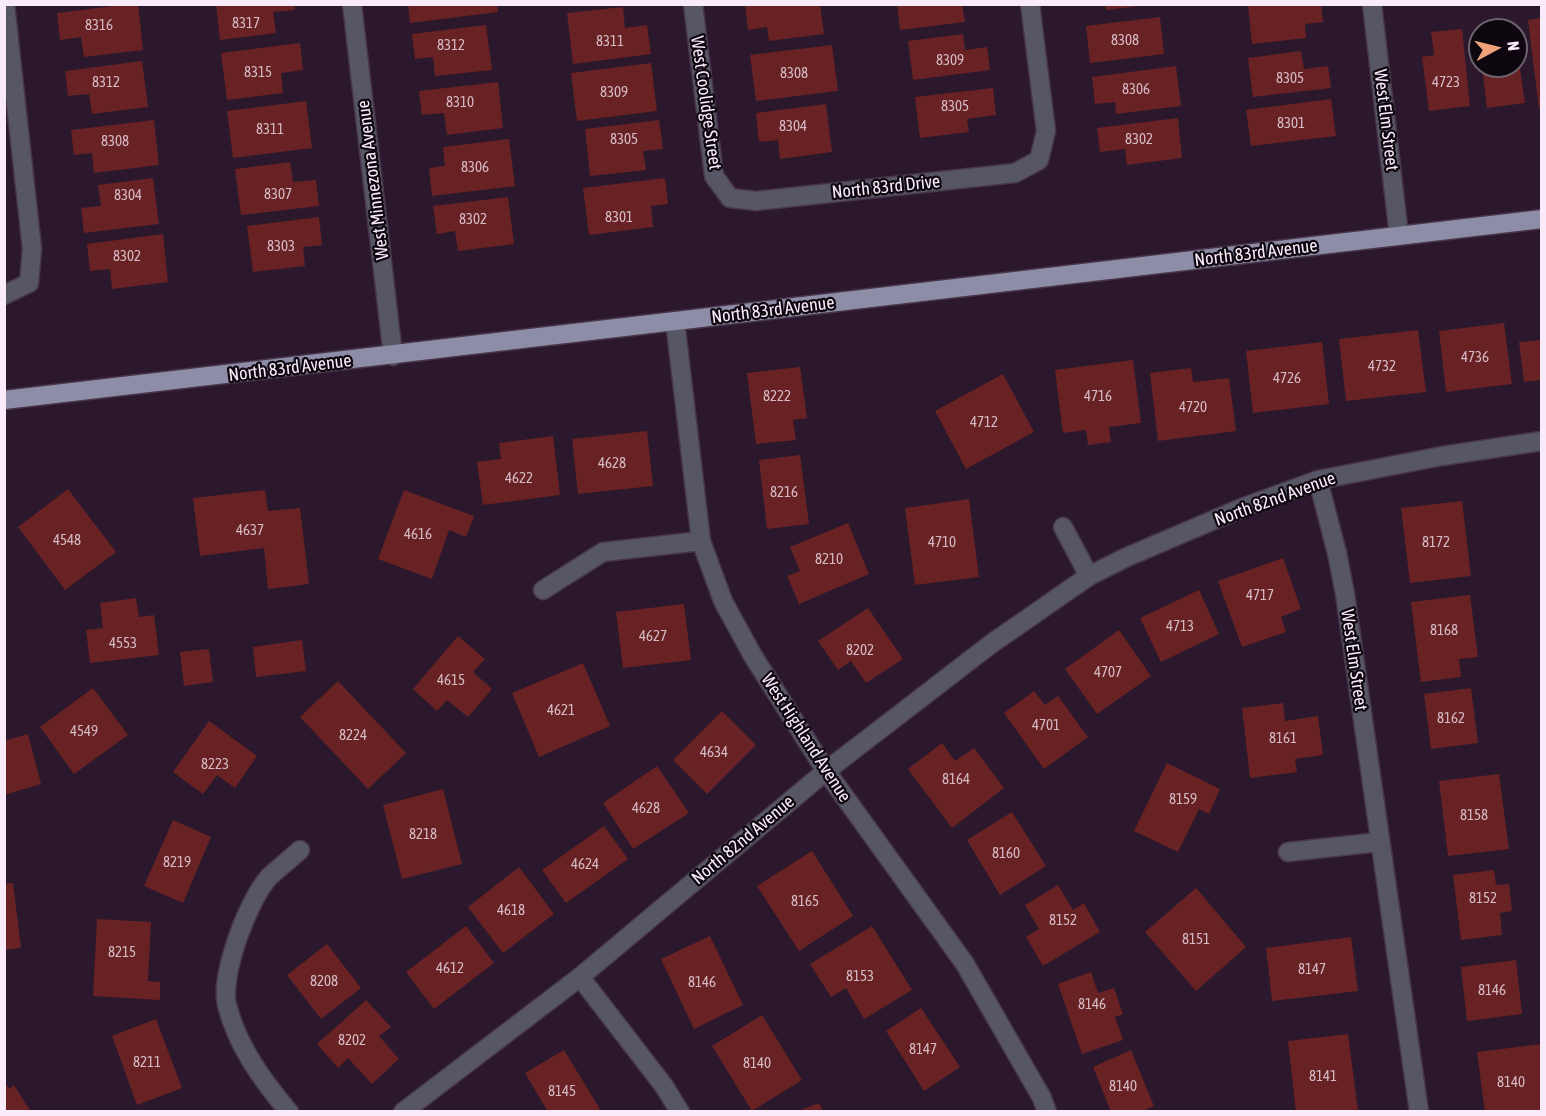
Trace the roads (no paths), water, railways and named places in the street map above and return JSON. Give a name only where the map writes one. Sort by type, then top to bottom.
[{"type":"main road","name":"North 83rd Avenue","points":[[4,400],[1542,219]]},
{"type":"street","points":[[4,295],[29,283],[32,249],[5,4]]},
{"type":"street","name":"West Minnezona Avenue","points":[[351,4],[393,356]]},
{"type":"street","name":"West Coolidge Street","points":[[693,4],[714,176],[730,198]]},
{"type":"street","name":"North 83rd Drive","points":[[730,198],[756,201],[1015,173],[1039,160],[1046,131],[1030,4]]},
{"type":"street","name":"West Elm Street","points":[[1372,4],[1399,236]]},
{"type":"street","name":"West Highland Avenue","points":[[675,321],[701,541],[723,601],[743,638],[826,771],[965,964],[1042,1098],[1047,1112]]},
{"type":"street","name":"North 82nd Avenue","points":[[403,1112],[580,977],[826,771],[991,644],[1089,576],[1127,557],[1244,507],[1318,480],[1442,456],[1542,441]]},
{"type":"street","name":"West Elm Street","points":[[1318,480],[1345,594],[1419,1112]]},
{"type":"street","points":[[1063,527],[1089,576]]},
{"type":"street","points":[[543,590],[603,552],[701,541]]},
{"type":"street","points":[[1288,852],[1379,842]]},
{"type":"street","points":[[289,1112],[246,1053],[227,1004],[229,968],[241,926],[268,879],[300,850]]},
{"type":"street","points":[[580,977],[664,1086],[680,1112]]}]
